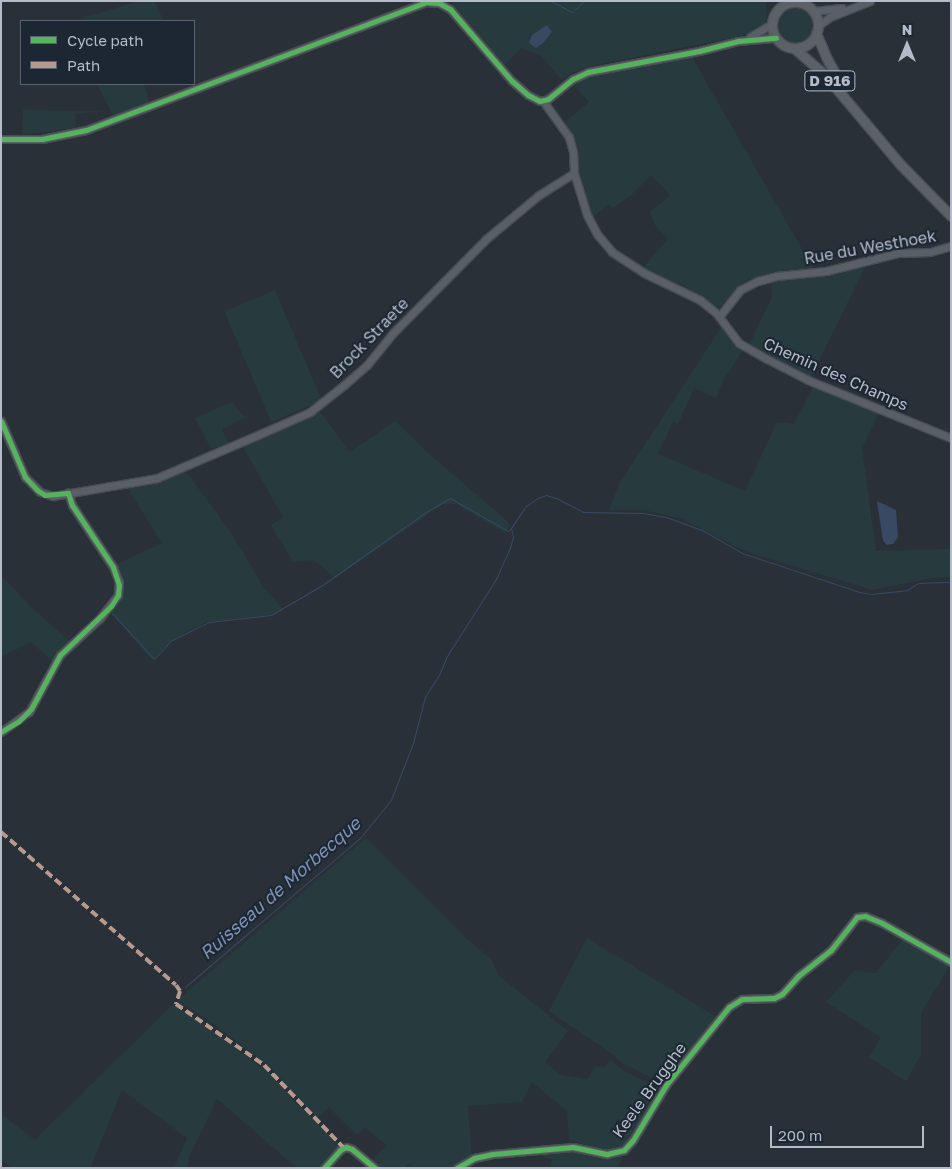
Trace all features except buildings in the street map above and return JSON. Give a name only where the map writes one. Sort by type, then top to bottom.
[{"type":"main road","points":[[772,1],[772,20],[776,38],[784,45],[794,48],[808,44],[817,29],[813,11],[806,4],[796,1],[781,6],[772,20]]},
{"type":"main road","name":"D 916","points":[[817,29],[830,67],[862,118]]},
{"type":"main road","name":"D 916","points":[[794,48],[820,70],[899,163],[951,216]]},
{"type":"street","points":[[817,29],[830,17],[870,1]]},
{"type":"street","points":[[1,139],[42,139],[86,130],[408,7],[426,2],[439,2],[455,13],[516,85],[532,98],[543,101],[569,81],[588,72],[692,53],[738,42],[776,38]]},
{"type":"street","points":[[813,11],[825,11],[859,5]]},
{"type":"street","points":[[738,42],[759,33],[772,20]]},
{"type":"street","name":"Chemin des Champs","points":[[543,101],[570,141],[574,173],[592,225],[609,249],[644,273],[697,298],[719,317],[739,343],[767,359],[815,383],[951,438]]},
{"type":"street","name":"Brock Straete","points":[[1,422],[19,467],[30,483],[46,495],[161,477],[314,409],[367,365],[393,333],[491,234],[551,186],[574,173]]},
{"type":"street","name":"Rue du Westhoek","points":[[719,317],[740,290],[758,280],[826,272],[895,253],[930,252],[951,246]]},
{"type":"street","points":[[1,732],[29,712],[60,655],[100,618],[118,595],[119,585],[115,571],[72,505],[68,493]]},
{"type":"street","name":"Keele Brugghe","points":[[457,1168],[474,1158],[493,1154],[573,1147],[607,1154],[624,1150],[633,1140],[669,1082],[729,1007],[742,999],[774,998],[782,994],[798,976],[831,950],[857,917],[865,916],[882,923],[951,962]]},
{"type":"street","points":[[324,1168],[340,1150],[348,1147],[375,1168]]},
{"type":"green space","points":[[139,1],[154,1],[164,20],[76,20]]},
{"type":"green space","points":[[451,1],[766,1],[767,18],[763,27],[741,36],[587,67],[561,80],[541,55],[521,48],[504,65]]},
{"type":"green space","points":[[795,6],[808,12],[814,25],[808,38],[795,44],[782,38],[776,25],[782,12]]},
{"type":"green space","points":[[692,57],[814,270],[774,273],[747,280],[719,308],[683,285],[641,270],[668,239],[655,225],[650,212],[670,195],[651,175],[631,195],[613,208],[608,204],[592,218],[579,180],[575,145],[564,123],[589,102],[572,84],[579,78],[594,73]]},
{"type":"green space","points":[[98,85],[144,85],[150,103],[114,117]]},
{"type":"green space","points":[[23,110],[106,111],[75,114],[76,128],[22,135]]},
{"type":"green space","points":[[866,265],[811,377],[749,345],[772,297],[771,280],[822,275]]},
{"type":"green space","points":[[275,290],[322,400],[271,422],[224,311]]},
{"type":"green space","points":[[722,326],[736,345],[744,349],[724,379],[716,398],[694,388],[678,424],[673,422],[658,454],[745,491],[777,422],[794,424],[814,385],[879,413],[862,448],[876,551],[951,549],[951,577],[932,578],[872,590],[745,551],[680,518],[643,510],[609,510],[619,484]]},
{"type":"green space","points":[[232,402],[245,418],[222,429],[229,444],[211,449],[195,418]]},
{"type":"green space","points":[[318,409],[350,452],[395,421],[435,459],[507,521],[510,525],[505,533],[456,504],[443,504],[335,578],[314,560],[293,562],[271,525],[283,517],[241,444],[285,427]]},
{"type":"green space","points":[[183,470],[189,475],[231,533],[265,589],[283,609],[271,615],[208,622],[185,633],[166,646],[152,660],[110,612],[122,592],[122,577],[117,564],[162,543],[126,485],[149,484]]},
{"type":"green space","points":[[1,575],[30,606],[70,642],[52,661],[31,642],[1,657]]},
{"type":"green space","points":[[366,838],[466,938],[492,960],[498,975],[568,1031],[545,1062],[561,1075],[587,1079],[596,1066],[605,1067],[611,1060],[624,1071],[659,1088],[632,1139],[623,1147],[606,1151],[569,1140],[567,1111],[532,1082],[522,1102],[468,1106],[472,1156],[452,1168],[414,1168],[409,1163],[404,1168],[379,1168],[371,1162],[386,1145],[365,1127],[357,1135],[329,1107],[317,1118],[269,1066],[207,1019],[180,1003],[179,999],[189,990]]},
{"type":"green space","points":[[587,938],[718,1018],[665,1080],[659,1082],[621,1062],[611,1053],[549,1011]]},
{"type":"green space","points":[[904,938],[950,965],[921,1013],[921,1055],[906,1081],[869,1057],[881,1037],[826,1002],[854,971],[876,973]]},
{"type":"green space","points":[[173,1004],[200,1021],[268,1072],[294,1101],[338,1143],[339,1146],[320,1168],[297,1168],[217,1099],[190,1155],[187,1168],[174,1168],[187,1138],[122,1090],[90,1168],[12,1168],[1,1160],[1,1114],[35,1140]]},
{"type":"green space","points":[[570,1150],[607,1156],[620,1155],[623,1159],[616,1168],[550,1168],[552,1159],[531,1153]]},
{"type":"water","points":[[547,25],[552,32],[536,48],[529,43],[532,35]]},
{"type":"water","points":[[877,501],[896,510],[898,537],[893,544],[887,545],[883,541]]},
{"type":"waterway","points":[[551,1],[572,12],[584,1]]},
{"type":"waterway","name":"Ruisseau de Morbecque","points":[[185,987],[360,838],[391,800],[413,743],[425,697],[440,673],[447,656],[496,579],[510,548],[513,537],[511,528],[526,506],[538,498],[546,495],[556,498],[583,512],[643,513],[666,517],[702,530],[742,553],[859,592],[871,594],[907,590],[918,583],[951,582]]},
{"type":"waterway","points":[[112,613],[154,659],[172,640],[209,622],[271,615],[324,584],[426,512],[450,498],[508,531],[510,529]]},
{"type":"marked path","points":[[1,832],[176,985],[180,991],[176,1004],[264,1065],[344,1148]]},
{"type":"cycle path","points":[[1,139],[42,139],[86,130],[426,2],[439,3],[450,9],[512,81],[528,95],[540,101],[548,99],[573,79],[588,72],[699,51],[738,41],[776,38]]},
{"type":"cycle path","points":[[1,421],[25,477],[37,490],[45,495],[68,493],[72,505],[113,567],[119,585],[118,595],[111,606],[60,655],[31,709],[19,721],[1,732]]},
{"type":"cycle path","points":[[457,1168],[474,1158],[493,1154],[573,1147],[607,1154],[624,1150],[633,1140],[666,1085],[729,1007],[742,999],[774,998],[782,994],[798,976],[831,950],[857,917],[865,916],[882,923],[951,962]]},
{"type":"cycle path","points":[[324,1168],[340,1150],[346,1147],[352,1149],[375,1168]]}]
